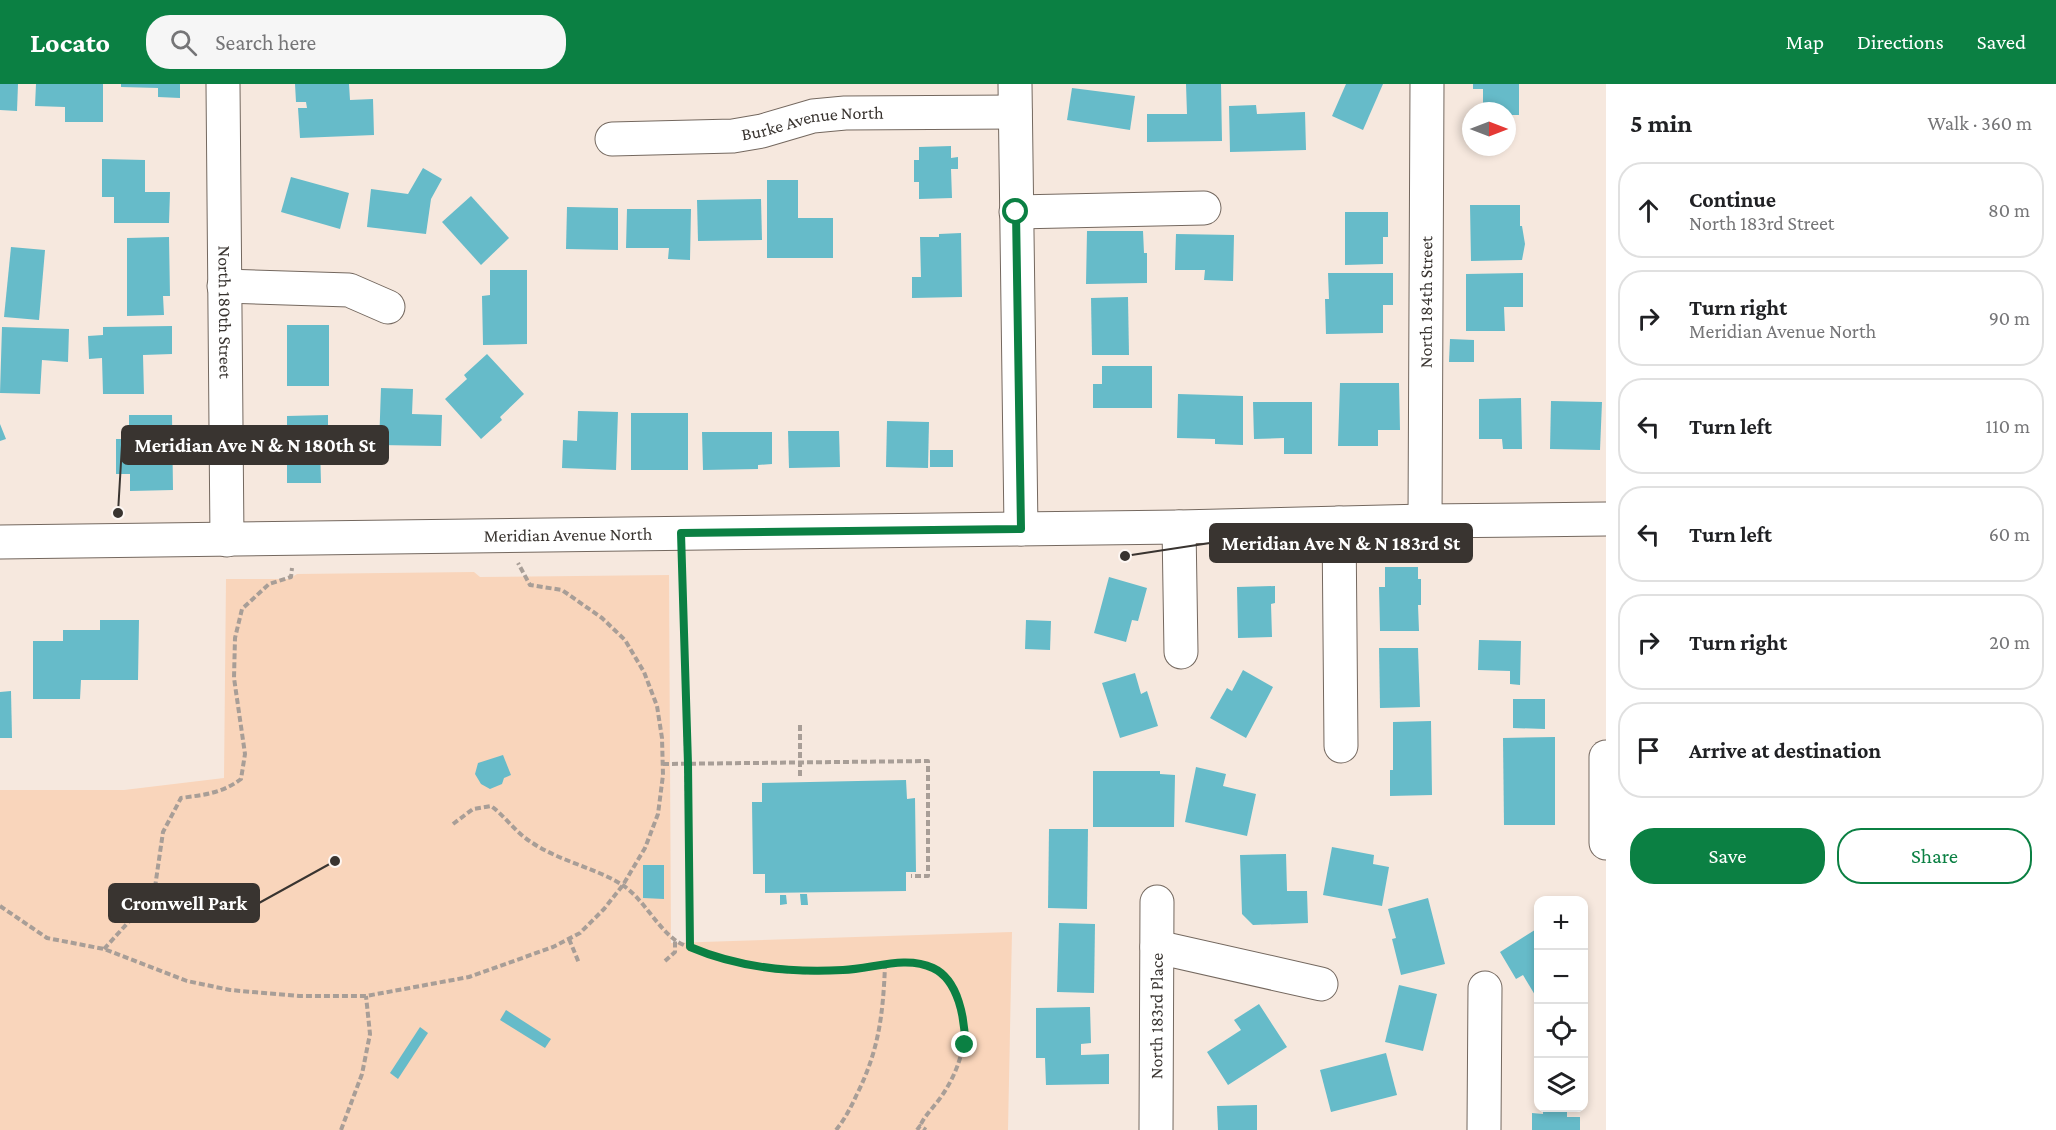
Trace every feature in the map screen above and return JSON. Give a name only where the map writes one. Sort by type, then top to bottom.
[{"type":"street","name":"North 180th Street","points":[[223,84],[227,540]]},
{"type":"street","name":"North 184th Street","points":[[1425,521],[1427,84]]},
{"type":"street","points":[[1015,98],[1021,529]]},
{"type":"street","name":"Burke Avenue North","points":[[612,139],[740,135],[813,116],[1015,98]]},
{"type":"street","points":[[1016,212],[1204,208]]},
{"type":"street","points":[[224,286],[349,290],[387,307]]},
{"type":"street","name":"Meridian Avenue North","points":[[0,542],[1179,527],[1606,519]]},
{"type":"street","points":[[1339,523],[1341,746]]},
{"type":"street","points":[[1179,527],[1181,652]]},
{"type":"street","points":[[1606,757],[1606,843]]},
{"type":"street","name":"North 183rd Place","points":[[1156,1130],[1157,902]]},
{"type":"street","points":[[1157,947],[1321,984]]},
{"type":"street","points":[[1484,1130],[1485,988]]},
{"type":"path","points":[[681,533],[688,764],[690,947]]},
{"type":"path","points":[[0,906],[47,938],[104,949],[188,981],[230,990],[299,996],[366,996],[469,976],[553,948],[580,933],[604,909],[623,885],[645,848],[658,814],[663,764],[657,706],[644,672],[625,640],[602,618],[562,590],[530,585],[518,565],[517,536]]},
{"type":"path","points":[[104,949],[154,894],[163,832],[181,798],[210,794],[232,786],[241,779],[245,754],[234,678],[237,628],[242,609],[269,584],[291,577],[292,568]]},
{"type":"path","points":[[800,725],[800,779]]},
{"type":"path","points":[[663,764],[928,761],[928,876],[911,876]]},
{"type":"path","points":[[453,824],[473,809],[490,806],[531,842],[550,853],[623,885],[675,940],[710,955],[762,969],[841,971],[885,966],[899,962],[917,963],[935,969],[946,978],[959,1000],[965,1024],[965,1045],[959,1065],[942,1095],[923,1119],[919,1128],[926,1130]]},
{"type":"path","points":[[569,939],[579,963]]},
{"type":"path","points":[[664,961],[675,952],[675,940]]},
{"type":"path","points":[[836,1130],[844,1121],[867,1074],[880,1032],[885,966]]},
{"type":"path","points":[[341,1130],[362,1074],[370,1034],[366,996]]},
{"type":"shaded area","points":[[474,572],[480,577],[669,575],[671,943],[1012,932],[1008,1130],[0,1130],[0,790],[124,790],[224,778],[226,579],[289,579],[297,574]]},
{"type":"building","points":[[0,84],[18,84],[17,111],[0,110]]},
{"type":"building","points":[[36,84],[103,84],[103,122],[65,122],[65,107],[35,106]]},
{"type":"building","points":[[121,84],[180,84],[180,98],[158,97],[158,88],[121,87]]},
{"type":"building","points":[[295,84],[349,84],[350,100],[373,99],[374,135],[300,138],[298,108],[307,108],[306,102],[296,102]]},
{"type":"building","points":[[1186,84],[1221,84],[1222,141],[1147,142],[1147,114],[1187,114]]},
{"type":"building","points":[[1346,84],[1383,84],[1363,130],[1332,116]]},
{"type":"building","points":[[1473,84],[1519,84],[1519,115],[1516,115],[1516,102],[1483,102],[1483,89],[1473,89]]},
{"type":"building","points":[[1072,88],[1135,96],[1130,130],[1067,120]]},
{"type":"building","points":[[1256,105],[1257,114],[1305,112],[1306,150],[1230,152],[1229,106]]},
{"type":"building","points":[[951,146],[951,158],[958,157],[958,169],[951,169],[952,198],[919,199],[919,182],[914,182],[914,160],[919,160],[919,147]]},
{"type":"building","points":[[102,159],[145,160],[145,192],[170,192],[169,223],[114,223],[114,197],[102,197]]},
{"type":"building","points":[[423,168],[442,179],[431,199],[426,234],[367,227],[371,189],[408,194]]},
{"type":"building","points":[[291,177],[349,193],[340,229],[281,212]]},
{"type":"building","points":[[767,180],[798,180],[798,218],[833,218],[833,258],[767,258]]},
{"type":"building","points":[[471,196],[509,238],[481,265],[442,222]]},
{"type":"building","points":[[761,199],[762,240],[698,241],[697,200]]},
{"type":"building","points":[[1470,205],[1520,205],[1520,226],[1522,226],[1525,244],[1522,260],[1471,261]]},
{"type":"building","points":[[567,207],[618,208],[618,250],[566,249]]},
{"type":"building","points":[[627,209],[691,209],[690,260],[668,259],[669,248],[626,248]]},
{"type":"building","points":[[1345,212],[1388,212],[1388,237],[1383,237],[1383,264],[1345,265]]},
{"type":"building","points":[[1087,231],[1143,231],[1144,253],[1147,253],[1147,283],[1086,284]]},
{"type":"building","points":[[961,233],[962,297],[912,298],[912,277],[921,277],[920,237],[939,237],[939,234]]},
{"type":"building","points":[[1176,234],[1234,235],[1233,281],[1204,280],[1205,270],[1175,270]]},
{"type":"building","points":[[169,237],[170,296],[163,296],[164,315],[127,316],[127,238]]},
{"type":"building","points":[[11,247],[45,250],[39,320],[4,317]]},
{"type":"building","points":[[490,270],[527,270],[527,344],[483,345],[482,296],[490,295]]},
{"type":"building","points":[[1328,273],[1393,273],[1393,305],[1383,305],[1383,333],[1326,334],[1325,299],[1329,299]]},
{"type":"building","points":[[1523,273],[1523,307],[1504,307],[1505,331],[1466,331],[1466,274]]},
{"type":"building","points":[[1128,297],[1129,355],[1092,355],[1091,298]]},
{"type":"building","points":[[287,325],[329,325],[329,386],[287,386]]},
{"type":"building","points":[[172,326],[172,354],[143,355],[144,394],[103,394],[102,358],[89,359],[88,336],[103,335],[103,327]]},
{"type":"building","points":[[2,327],[69,329],[68,362],[42,360],[40,394],[0,393]]},
{"type":"building","points":[[1450,339],[1474,340],[1474,362],[1449,362]]},
{"type":"building","points":[[487,354],[524,394],[500,417],[502,420],[481,439],[445,399],[467,379],[464,375]]},
{"type":"building","points":[[1102,366],[1152,366],[1152,408],[1093,408],[1093,384],[1102,384]]},
{"type":"building","points":[[1340,383],[1399,383],[1400,430],[1378,430],[1378,446],[1338,446]]},
{"type":"building","points":[[381,388],[413,389],[412,414],[442,415],[441,446],[379,445]]},
{"type":"building","points":[[1178,394],[1243,396],[1243,445],[1215,444],[1215,439],[1177,438]]},
{"type":"building","points":[[1521,398],[1522,449],[1503,449],[1502,439],[1479,439],[1479,399]]},
{"type":"building","points":[[1551,401],[1602,402],[1600,450],[1550,449]]},
{"type":"building","points":[[1253,402],[1312,402],[1312,454],[1284,454],[1284,438],[1254,439]]},
{"type":"building","points":[[578,411],[618,412],[616,470],[562,468],[563,440],[577,441]]},
{"type":"building","points":[[631,413],[688,413],[688,470],[631,470]]},
{"type":"building","points":[[129,415],[172,415],[173,490],[130,491],[130,474],[116,474],[116,439],[129,439]]},
{"type":"building","points":[[328,415],[328,445],[320,446],[321,483],[287,483],[287,416]]},
{"type":"building","points":[[887,421],[929,422],[928,468],[886,467]]},
{"type":"building","points":[[0,424],[6,439],[0,441]]},
{"type":"building","points":[[788,431],[839,431],[840,467],[789,468]]},
{"type":"building","points":[[702,432],[772,432],[772,464],[758,465],[758,469],[703,470]]},
{"type":"building","points":[[930,450],[953,450],[953,467],[930,467]]},
{"type":"building","points":[[1385,567],[1418,567],[1418,579],[1421,579],[1421,605],[1418,605],[1419,631],[1380,631],[1379,587],[1385,587]]},
{"type":"building","points":[[1109,577],[1147,588],[1138,621],[1132,620],[1126,642],[1094,633]]},
{"type":"building","points":[[1275,586],[1275,603],[1271,604],[1272,637],[1238,638],[1237,587]]},
{"type":"building","points":[[100,620],[139,620],[138,680],[81,680],[80,699],[33,699],[33,641],[63,641],[63,630],[100,630]]},
{"type":"building","points":[[1026,620],[1051,621],[1050,650],[1025,649]]},
{"type":"building","points":[[1479,640],[1521,641],[1520,685],[1510,684],[1510,671],[1478,670]]},
{"type":"building","points":[[1379,648],[1418,648],[1420,707],[1380,708]]},
{"type":"building","points":[[1243,670],[1273,687],[1246,738],[1210,718],[1227,688],[1232,691]]},
{"type":"building","points":[[1135,673],[1141,694],[1147,691],[1158,726],[1120,738],[1102,683]]},
{"type":"building","points":[[11,691],[12,738],[0,738],[0,692]]},
{"type":"building","points":[[1513,699],[1545,699],[1545,729],[1513,728]]},
{"type":"building","points":[[1431,721],[1432,795],[1390,796],[1390,770],[1393,770],[1393,722]]},
{"type":"building","points":[[1555,737],[1555,825],[1504,825],[1503,738]]},
{"type":"building","points":[[503,755],[511,775],[504,778],[502,784],[490,789],[481,784],[475,774],[478,763]]},
{"type":"building","points":[[1196,767],[1226,774],[1223,786],[1256,794],[1247,836],[1185,822]]},
{"type":"building","points":[[1093,771],[1160,771],[1160,774],[1175,775],[1174,827],[1093,827]]},
{"type":"building","points":[[906,780],[907,799],[915,798],[916,872],[906,872],[906,891],[765,893],[765,874],[753,874],[752,802],[762,802],[762,783]]},
{"type":"building","points":[[1049,829],[1088,829],[1087,909],[1048,908]]},
{"type":"building","points":[[1332,847],[1374,855],[1373,864],[1389,867],[1382,906],[1323,895]]},
{"type":"building","points":[[1286,854],[1287,891],[1307,891],[1308,923],[1253,925],[1242,914],[1240,855]]},
{"type":"building","points":[[643,865],[664,865],[664,899],[643,898]]},
{"type":"building","points":[[800,894],[807,894],[808,905],[801,905]]},
{"type":"building","points":[[780,895],[786,895],[787,904],[780,905]]},
{"type":"building","points":[[1428,898],[1445,964],[1401,975],[1392,939],[1396,938],[1388,909]]},
{"type":"building","points":[[1059,923],[1095,924],[1094,993],[1057,992]]},
{"type":"building","points":[[1534,931],[1534,993],[1523,975],[1516,979],[1500,952]]},
{"type":"building","points":[[1399,985],[1437,994],[1423,1051],[1385,1042]]},
{"type":"building","points":[[1259,1004],[1287,1047],[1228,1085],[1207,1052],[1241,1030],[1234,1020]]},
{"type":"building","points":[[1090,1007],[1091,1043],[1081,1044],[1081,1055],[1109,1054],[1109,1084],[1046,1085],[1045,1058],[1036,1058],[1036,1008]]},
{"type":"building","points":[[506,1010],[551,1039],[545,1048],[500,1020]]},
{"type":"building","points":[[420,1027],[428,1033],[398,1079],[390,1073]]},
{"type":"building","points":[[1386,1053],[1397,1095],[1331,1112],[1320,1070]]},
{"type":"building","points":[[1257,1105],[1257,1130],[1218,1130],[1217,1106]]},
{"type":"building","points":[[1543,1112],[1567,1112],[1567,1117],[1580,1117],[1580,1130],[1532,1130],[1532,1113],[1543,1114]]},
{"type":"place","name":"Meridian Ave N & N 180th St","points":[[118,513]]},
{"type":"place","name":"Meridian Ave N & N 183rd St","points":[[1125,556]]},
{"type":"place","name":"Cromwell Park","points":[[335,861]]},
{"type":"route","points":[[965,1045],[965,1024],[959,1000],[946,978],[935,969],[917,963],[899,962],[866,969],[841,971],[762,969],[710,955],[690,947],[688,764],[681,533],[1021,529],[1016,212]]}]
